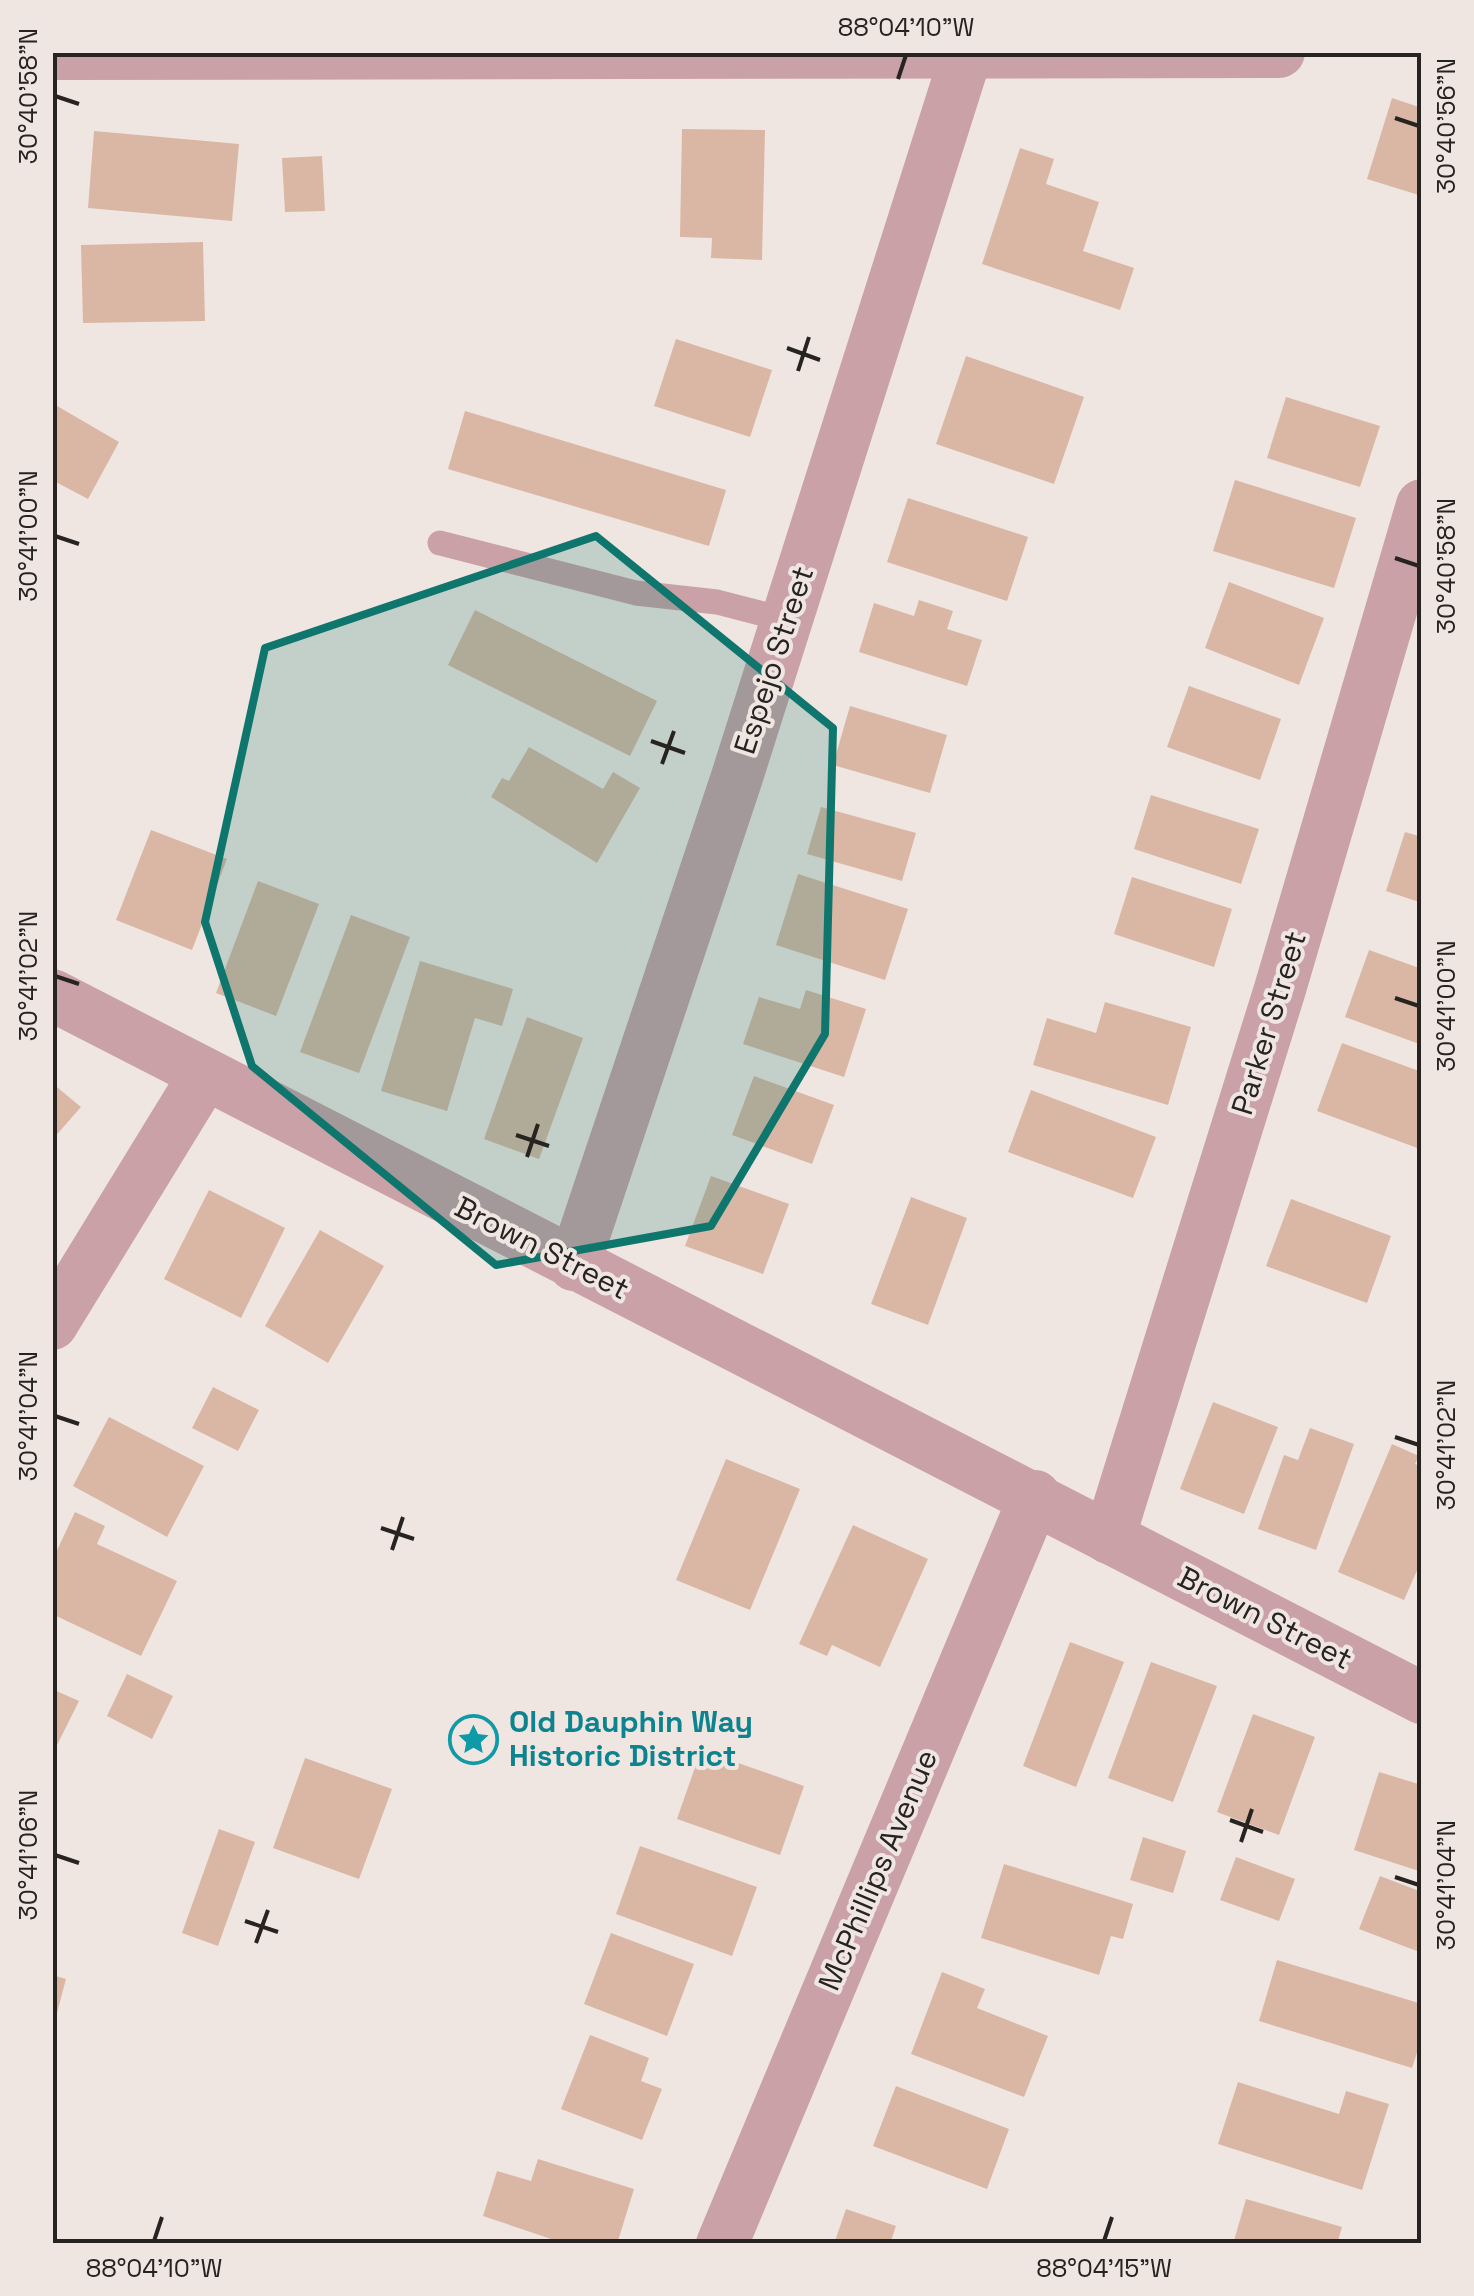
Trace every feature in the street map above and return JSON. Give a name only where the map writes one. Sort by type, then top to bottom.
[{"type":"street","points":[[52,54],[1278,52]]},
{"type":"street","name":"Espejo Street","points":[[574,1264],[787,620],[966,54]]},
{"type":"street","name":"Parker Street","points":[[1110,1538],[1280,988],[1422,505]]},
{"type":"street","name":"Brown Street","points":[[52,995],[204,1076],[1035,1496],[1422,1698]]},
{"type":"street","points":[[52,1324],[204,1076]]},
{"type":"street","name":"McPhillips Avenue","points":[[722,2244],[1035,1496]]},
{"type":"lane","points":[[440,544],[636,592],[717,602],[787,620]]},
{"type":"highlighted area","points":[[596,536],[833,728],[825,1034],[711,1226],[496,1265],[252,1066],[205,922],[265,648]]},
{"type":"building","points":[[1392,98],[1422,108],[1422,196],[1367,179]]},
{"type":"building","points":[[682,129],[765,130],[762,260],[711,258],[712,238],[680,237]]},
{"type":"building","points":[[94,131],[239,144],[232,221],[88,208]]},
{"type":"building","points":[[1020,148],[1054,159],[1046,184],[1099,202],[1083,251],[1134,268],[1120,310],[982,264]]},
{"type":"building","points":[[322,156],[325,211],[285,212],[282,158]]},
{"type":"building","points":[[203,242],[205,321],[83,323],[81,245]]},
{"type":"building","points":[[676,339],[772,370],[750,437],[654,406]]},
{"type":"building","points":[[966,356],[1084,397],[1054,484],[936,444]]},
{"type":"building","points":[[1286,397],[1380,426],[1360,487],[1267,458]]},
{"type":"building","points":[[52,403],[119,442],[88,499],[52,480]]},
{"type":"building","points":[[465,411],[726,490],[709,546],[448,469]]},
{"type":"building","points":[[1235,480],[1356,518],[1334,588],[1213,551]]},
{"type":"building","points":[[908,498],[1028,537],[1007,601],[887,562]]},
{"type":"building","points":[[1229,582],[1324,618],[1299,685],[1205,648]]},
{"type":"building","points":[[919,600],[953,611],[947,629],[982,640],[967,686],[859,652],[874,603],[914,616]]},
{"type":"building","points":[[475,610],[657,701],[630,756],[448,665]]},
{"type":"building","points":[[1189,686],[1281,719],[1260,780],[1167,747]]},
{"type":"building","points":[[850,706],[947,735],[930,793],[833,765]]},
{"type":"building","points":[[529,747],[603,789],[613,772],[640,788],[597,863],[491,797],[502,778],[509,781]]},
{"type":"building","points":[[1151,795],[1259,829],[1241,884],[1134,849]]},
{"type":"building","points":[[821,807],[916,833],[902,881],[807,854]]},
{"type":"building","points":[[151,830],[227,859],[192,950],[116,920]]},
{"type":"building","points":[[1405,832],[1422,837],[1422,903],[1386,891]]},
{"type":"building","points":[[798,874],[908,909],[885,980],[776,945]]},
{"type":"building","points":[[1132,877],[1232,909],[1214,967],[1114,934]]},
{"type":"building","points":[[258,881],[319,904],[276,1016],[216,993]]},
{"type":"building","points":[[351,915],[410,937],[359,1073],[300,1052]]},
{"type":"building","points":[[1369,950],[1422,969],[1422,1045],[1345,1017]]},
{"type":"building","points":[[420,961],[513,989],[502,1026],[475,1018],[447,1111],[381,1091]]},
{"type":"building","points":[[806,990],[866,1009],[844,1077],[743,1044],[759,997],[800,1009]]},
{"type":"building","points":[[1105,1002],[1191,1027],[1168,1105],[1033,1065],[1047,1018],[1096,1033]]},
{"type":"building","points":[[527,1017],[583,1038],[539,1159],[484,1139]]},
{"type":"building","points":[[1342,1043],[1422,1072],[1420,1149],[1317,1111]]},
{"type":"building","points":[[754,1076],[834,1105],[812,1164],[732,1135]]},
{"type":"building","points":[[52,1083],[81,1107],[52,1140]]},
{"type":"building","points":[[1031,1090],[1156,1137],[1133,1198],[1008,1152]]},
{"type":"building","points":[[711,1176],[789,1204],[763,1274],[685,1246]]},
{"type":"building","points":[[209,1190],[285,1228],[241,1318],[164,1279]]},
{"type":"building","points":[[911,1197],[967,1218],[928,1325],[871,1304]]},
{"type":"building","points":[[1291,1199],[1391,1236],[1367,1303],[1266,1266]]},
{"type":"building","points":[[320,1230],[384,1266],[328,1363],[265,1326]]},
{"type":"building","points":[[213,1387],[259,1410],[238,1451],[192,1428]]},
{"type":"building","points":[[1213,1402],[1278,1427],[1244,1514],[1180,1489]]},
{"type":"building","points":[[109,1417],[204,1466],[167,1537],[73,1486]]},
{"type":"building","points":[[1310,1428],[1354,1444],[1316,1550],[1258,1529],[1284,1455],[1298,1460]]},
{"type":"building","points":[[1392,1444],[1419,1456],[1415,1464],[1422,1467],[1422,1559],[1404,1600],[1338,1572]]},
{"type":"building","points":[[726,1459],[800,1489],[750,1610],[676,1580]]},
{"type":"building","points":[[75,1512],[105,1526],[97,1544],[177,1581],[141,1656],[52,1614],[52,1561]]},
{"type":"building","points":[[853,1525],[928,1559],[880,1667],[832,1645],[827,1656],[799,1644]]},
{"type":"building","points":[[1070,1642],[1124,1662],[1076,1787],[1023,1766]]},
{"type":"building","points":[[1151,1662],[1217,1686],[1173,1802],[1108,1778]]},
{"type":"building","points":[[127,1674],[173,1696],[152,1739],[107,1716]]},
{"type":"building","points":[[52,1689],[79,1701],[52,1755]]},
{"type":"building","points":[[1253,1714],[1315,1737],[1279,1835],[1217,1812]]},
{"type":"building","points":[[701,1750],[804,1786],[780,1855],[677,1819]]},
{"type":"building","points":[[305,1758],[392,1789],[359,1879],[273,1848]]},
{"type":"building","points":[[1379,1772],[1422,1785],[1422,1872],[1354,1850]]},
{"type":"building","points":[[219,1829],[255,1842],[218,1946],[182,1933]]},
{"type":"building","points":[[1143,1837],[1186,1851],[1173,1893],[1130,1880]]},
{"type":"building","points":[[640,1846],[757,1887],[732,1956],[616,1914]]},
{"type":"building","points":[[1236,1857],[1295,1879],[1279,1921],[1220,1900]]},
{"type":"building","points":[[1004,1864],[1133,1904],[1123,1939],[1111,1936],[1099,1975],[981,1938]]},
{"type":"building","points":[[1380,1876],[1422,1892],[1422,1953],[1359,1929]]},
{"type":"building","points":[[611,1933],[694,1964],[667,2036],[584,2004]]},
{"type":"building","points":[[1277,1960],[1422,2004],[1422,2037],[1412,2068],[1259,2021]]},
{"type":"building","points":[[942,1972],[985,1989],[977,2008],[1048,2036],[1024,2097],[911,2054]]},
{"type":"building","points":[[52,1975],[66,1979],[54,2024],[52,2024]]},
{"type":"building","points":[[590,2035],[649,2058],[641,2081],[662,2089],[642,2140],[561,2109]]},
{"type":"building","points":[[1238,2082],[1339,2114],[1346,2091],[1389,2104],[1362,2190],[1218,2144]]},
{"type":"building","points":[[896,2086],[1009,2129],[987,2189],[873,2146]]},
{"type":"building","points":[[538,2159],[634,2189],[617,2244],[566,2244],[483,2216],[497,2171],[531,2181]]},
{"type":"building","points":[[1246,2199],[1342,2227],[1337,2244],[1233,2244]]},
{"type":"building","points":[[846,2209],[896,2226],[890,2244],[834,2244]]},
{"type":"place","name":"Old Dauphin Way Historic District","points":[[474,1739]]}]
